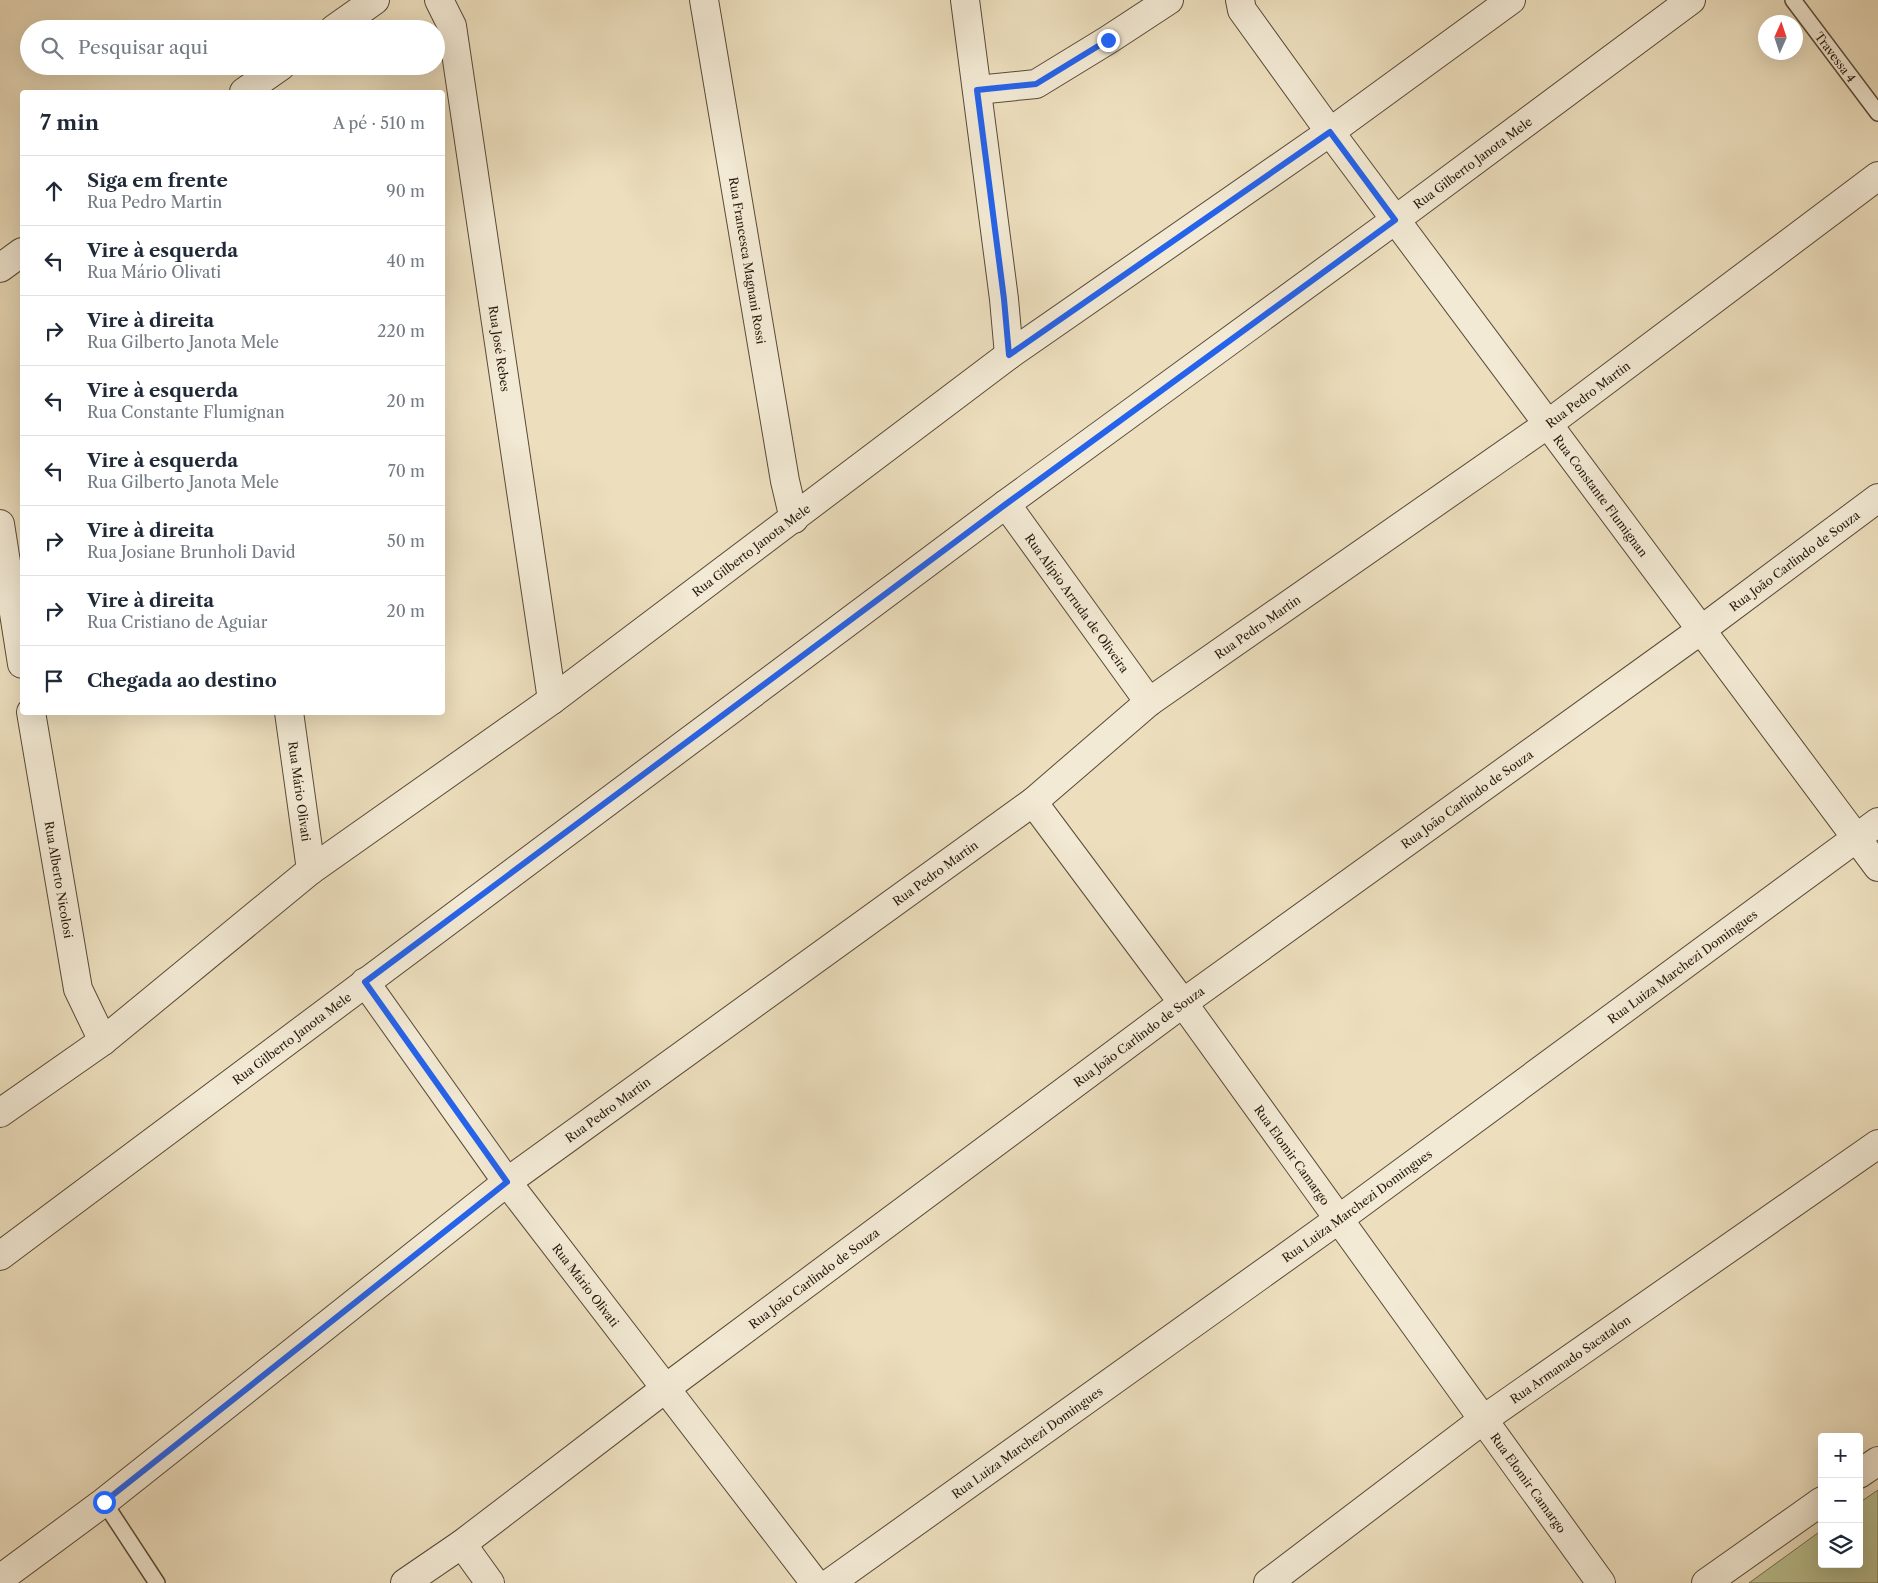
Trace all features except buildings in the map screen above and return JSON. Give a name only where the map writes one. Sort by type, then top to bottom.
[{"type":"street","points":[[347,20],[375,0]]},
{"type":"street","name":"Rua José Rebes","points":[[439,0],[452,26],[552,700]]},
{"type":"street","name":"Rua Francesca Magnani Rossi","points":[[704,0],[783,471],[794,519]]},
{"type":"street","points":[[965,0],[1004,299],[1009,355]]},
{"type":"street","points":[[977,90],[1036,84],[1169,0]]},
{"type":"street","name":"Rua Constante Flumignan","points":[[1240,0],[1242,10],[1330,132],[1878,867]]},
{"type":"street","name":"Rua Gilberto Janota Mele","points":[[0,1113],[103,1041],[311,870],[552,700],[1009,355],[1330,132],[1511,0]]},
{"type":"street","name":"Rua Gilberto Janota Mele","points":[[0,1256],[1006,504],[1395,220],[1691,0]]},
{"type":"street","points":[[247,90],[268,75]]},
{"type":"street","name":"Rua Pedro Martin","points":[[0,1579],[104,1502],[507,1182],[1033,802],[1149,702],[1548,424],[1878,176]]},
{"type":"street","points":[[0,268],[20,253]]},
{"type":"street","name":"Rua João Carlindo de Souza","points":[[405,1583],[462,1544],[666,1388],[1183,1003],[1701,630],[1878,498]]},
{"type":"street","name":"Rua Alípio Arruda de Oliveira","points":[[1006,504],[1149,702]]},
{"type":"street","points":[[0,524],[4,587],[20,655]]},
{"type":"street","name":"Rua Alberto Nicolosi","points":[[32,715],[78,989],[103,1041]]},
{"type":"street","name":"Rua Mário Olivati","points":[[289,715],[311,870]]},
{"type":"street","name":"Rua Elomir Camargo","points":[[1033,802],[1183,1003],[1601,1583]]},
{"type":"street","name":"Rua Luiza Marchezi Domingues","points":[[830,1583],[1339,1219],[1878,822]]},
{"type":"street","name":"Rua Mário Olivati","points":[[365,982],[507,1182],[814,1583]]},
{"type":"street","name":"Rua Armanado Sacatalon","points":[[1268,1583],[1484,1419],[1878,1144]]},
{"type":"street","points":[[1863,1471],[1878,1461]]},
{"type":"street","points":[[1706,1583],[1818,1504]]},
{"type":"street","points":[[462,1544],[490,1583]]},
{"type":"lane","name":"Travessa 4","points":[[1793,0],[1878,114]]},
{"type":"lane","points":[[104,1502],[156,1583]]},
{"type":"green space","points":[[1878,1490],[1878,1583],[1749,1583],[1818,1533],[1818,1568],[1863,1568],[1863,1500]]},
{"type":"route","points":[[104,1502],[507,1182],[365,982],[1006,504],[1395,220],[1330,132],[1009,355],[1004,299],[977,90],[1036,84],[1108,40]]}]
